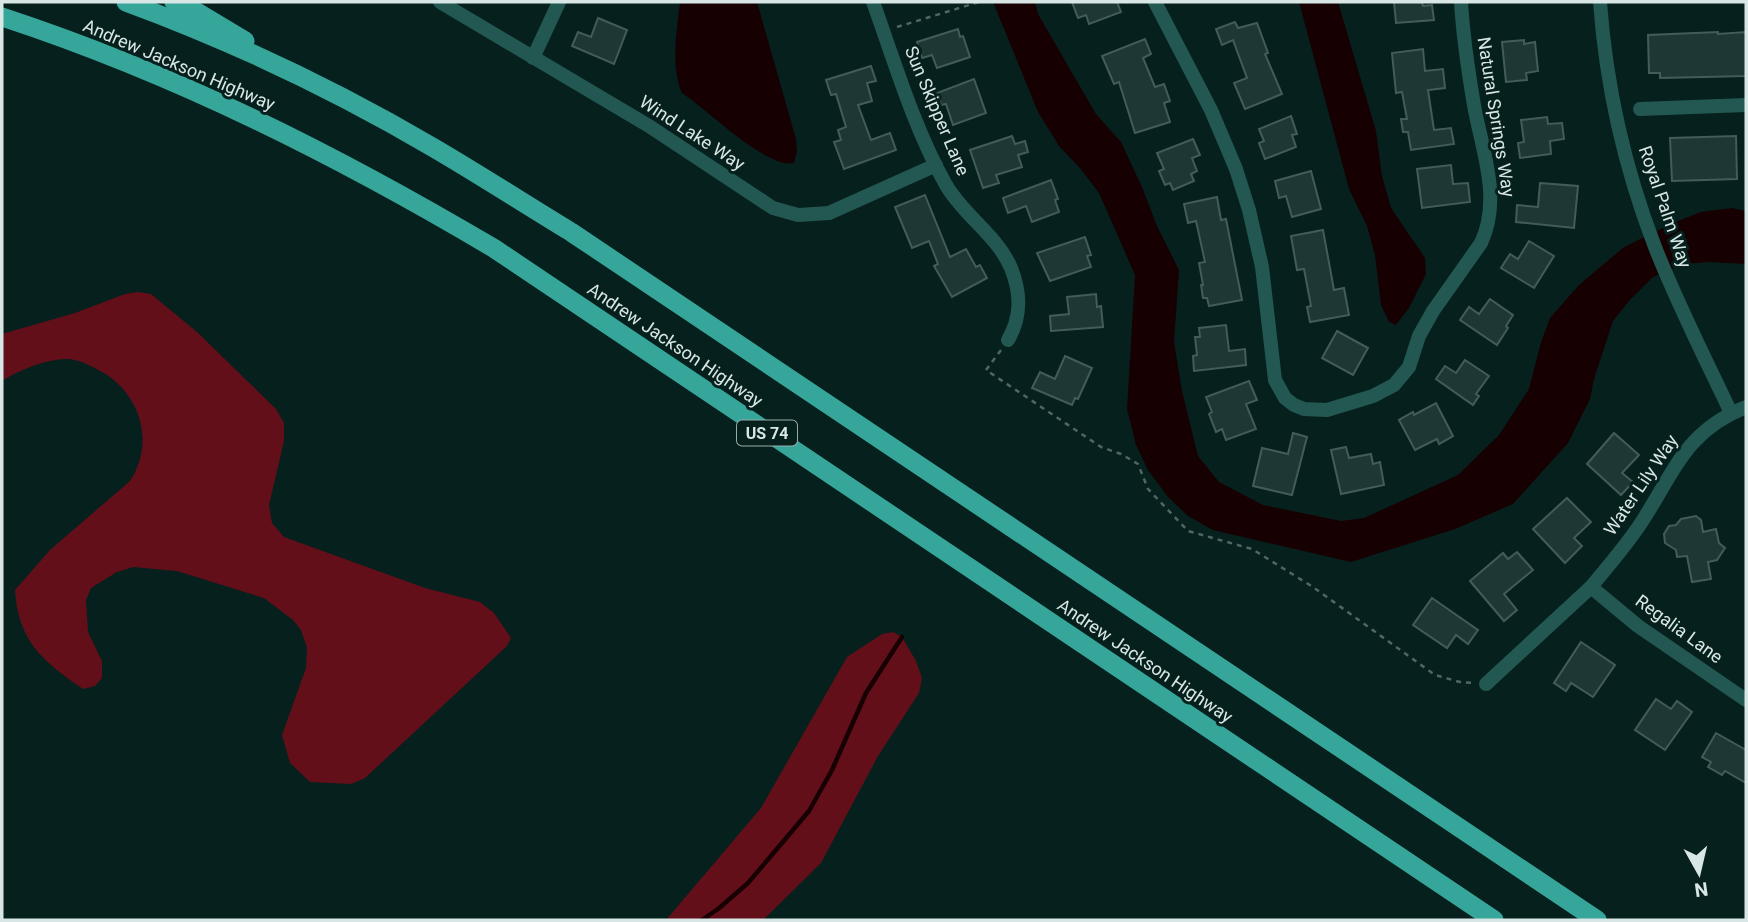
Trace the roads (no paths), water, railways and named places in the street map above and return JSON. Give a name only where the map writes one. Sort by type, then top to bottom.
[{"type":"highway","name":"Andrew Jackson Highway","points":[[126,2],[327,90],[433,147],[571,232],[1597,920]]},
{"type":"highway","points":[[174,2],[195,11],[327,90]]},
{"type":"highway","name":"Andrew Jackson Highway","points":[[2,16],[172,81],[271,126],[407,197],[495,249],[1494,920]]},
{"type":"street","name":"Wind Lake Way","points":[[440,2],[649,126],[773,208],[786,213],[830,213],[936,165]]},
{"type":"street","points":[[534,58],[559,2]]},
{"type":"street","name":"Sun Skipper Lane","points":[[873,2],[898,75],[936,165],[954,197],[996,243],[1010,266],[1019,310],[1008,340]]},
{"type":"street","name":"Natural Springs Way","points":[[1154,2],[1219,128],[1249,210],[1265,287],[1275,380],[1285,398],[1294,405],[1304,409],[1327,410],[1385,391],[1403,376],[1433,311],[1486,233],[1492,196],[1472,93],[1461,2]]},
{"type":"street","name":"Royal Palm Way","points":[[1600,2],[1605,52],[1616,112],[1645,218],[1671,283],[1731,412]]},
{"type":"street","points":[[1640,109],[1746,105]]},
{"type":"street","name":"Water Lily Way","points":[[1486,684],[1591,586],[1640,526],[1684,452],[1701,434],[1731,412],[1746,407]]},
{"type":"street","name":"Regalia Lane","points":[[1591,586],[1646,632],[1746,700]]},
{"type":"waterway","points":[[702,920],[748,883],[809,811],[832,770],[866,693],[902,637]]}]
